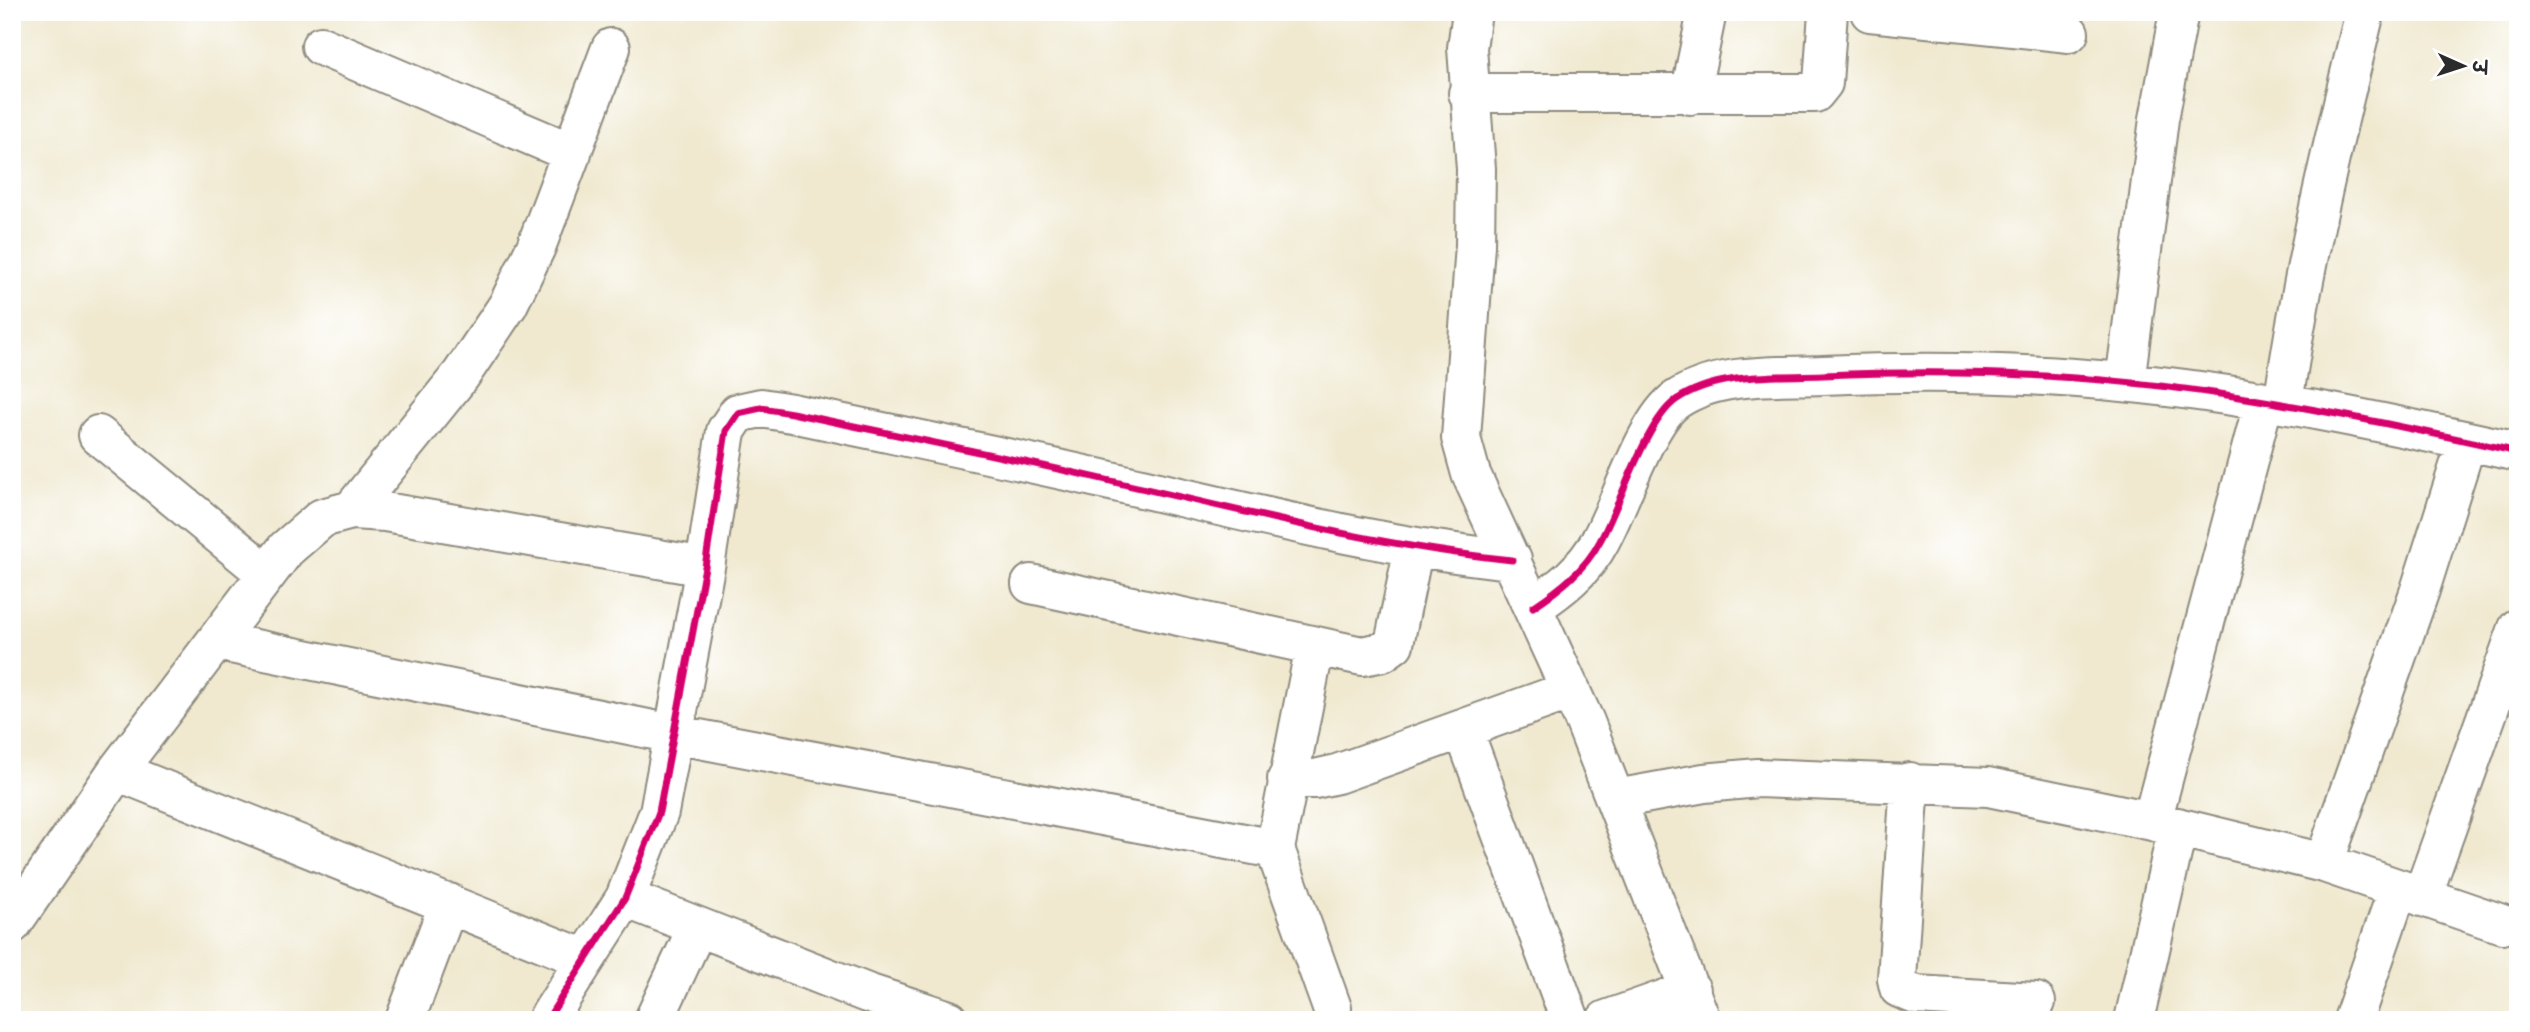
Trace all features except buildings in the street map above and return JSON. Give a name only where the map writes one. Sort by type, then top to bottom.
[{"type":"street","points":[[1472,12],[1467,48],[1468,93],[1476,169],[1475,245],[1461,438],[1471,474],[1572,690],[1696,1005],[1606,1020]]},
{"type":"street","points":[[1690,95],[1707,12]]},
{"type":"street","points":[[1468,93],[1815,93],[1823,83],[1828,12]]},
{"type":"street","points":[[1870,12],[2069,33]]},
{"type":"street","points":[[2124,382],[2159,119],[2179,12]]},
{"type":"street","points":[[2134,1020],[2165,824],[2293,336],[2325,173],[2365,12]]},
{"type":"street","points":[[321,46],[572,153]]},
{"type":"street","points":[[352,510],[461,374],[508,305],[536,247],[611,48]]},
{"type":"street","points":[[1533,607],[1562,588],[1599,543],[1658,422],[1674,401],[1705,385],[1747,379],[1897,372],[1998,373],[2124,382],[2352,415],[2518,452]]},
{"type":"street","points":[[547,1020],[625,898],[659,812],[705,567],[726,430],[738,413],[761,408],[1051,467],[1335,533],[1512,560]]},
{"type":"street","points":[[97,435],[267,574]]},
{"type":"street","points":[[2323,863],[2420,590],[2467,441]]},
{"type":"street","points":[[12,923],[117,771],[286,549],[322,518],[352,510],[385,512],[705,567]]},
{"type":"street","points":[[1031,584],[1363,656],[1383,652],[1394,644],[1414,547]]},
{"type":"street","points":[[2353,1020],[2410,893],[2518,628]]},
{"type":"street","points":[[216,641],[673,734],[1275,849]]},
{"type":"street","points":[[1315,646],[1275,849],[1332,1008]]},
{"type":"street","points":[[1287,779],[1315,779],[1337,774],[1572,690]]},
{"type":"street","points":[[1463,729],[1570,1020]]},
{"type":"street","points":[[117,771],[585,959]]},
{"type":"street","points":[[1616,799],[1704,783],[1758,778],[1988,787],[2165,824],[2323,863],[2502,924]]},
{"type":"street","points":[[1910,782],[1897,979],[1899,988],[1905,993],[1946,1008],[2036,1002]]},
{"type":"street","points":[[625,898],[867,993],[949,1020]]},
{"type":"street","points":[[405,1020],[449,903]]},
{"type":"street","points":[[654,1020],[697,928]]},
{"type":"cycle path","points":[[1533,607],[1571,578],[1594,551],[1644,445],[1665,411],[1676,400],[1692,391],[1728,380],[1766,376],[1936,373],[2010,374],[2123,382],[2272,402],[2518,452]]},
{"type":"cycle path","points":[[547,1020],[625,898],[659,812],[705,567],[726,431],[738,413],[761,408],[792,413],[1035,464],[1312,527],[1412,546],[1512,560]]}]
